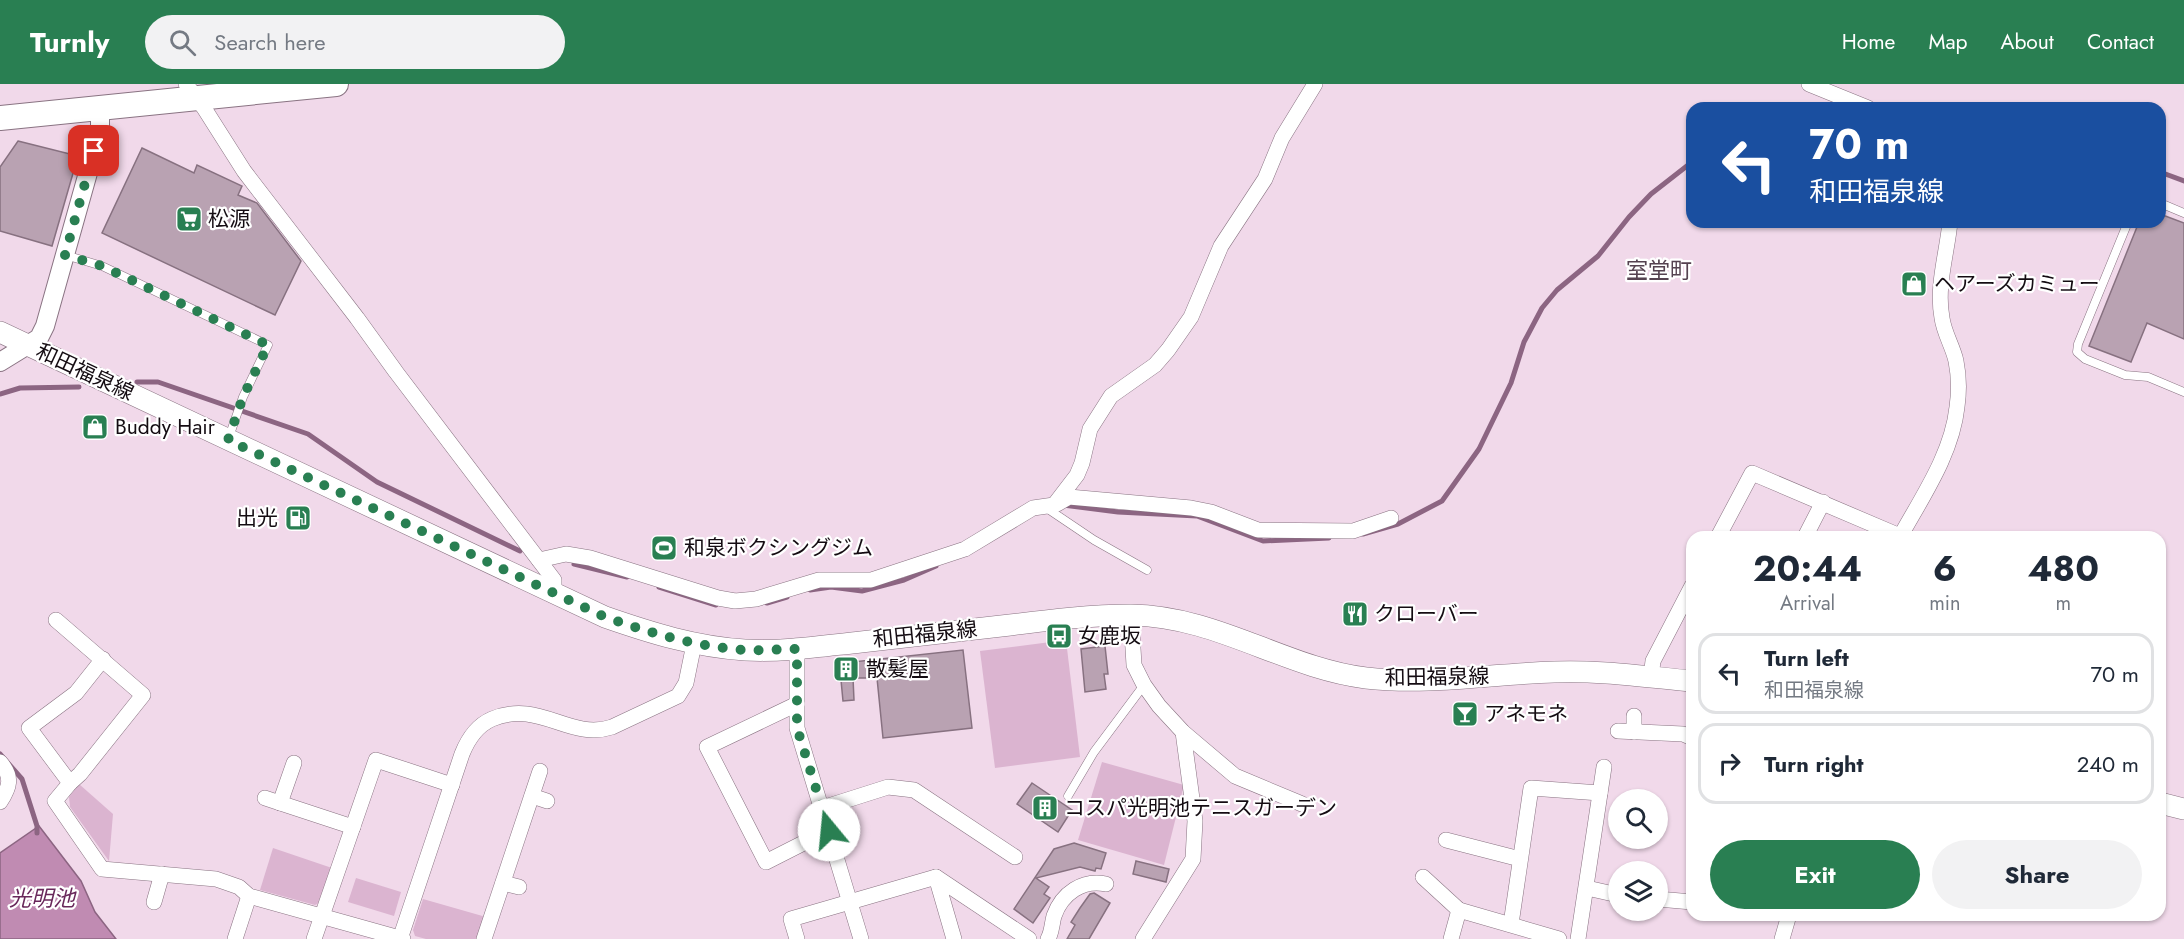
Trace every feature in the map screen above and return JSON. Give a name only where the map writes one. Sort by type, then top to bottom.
[{"type":"highway","points":[[0,118],[100,109],[191,91],[336,84]]},
{"type":"main road","name":"和田福泉線","points":[[0,332],[616,621],[693,644],[746,650],[797,649],[1055,620],[1131,615],[1163,617],[1193,623],[1314,666],[1362,677],[1407,681],[1556,672],[1686,680]]},
{"type":"main road","points":[[2166,804],[2184,809]]},
{"type":"street","points":[[1049,506],[1077,475],[1090,429],[1111,396],[1155,365],[1191,317],[1221,246],[1265,179],[1282,138],[1315,84]]},
{"type":"street","points":[[1809,84],[1853,102]]},
{"type":"street","points":[[191,91],[244,171],[554,580],[554,592]]},
{"type":"street","points":[[0,362],[39,338],[45,326],[100,130],[100,109]]},
{"type":"street","points":[[1903,531],[1944,450],[1957,409],[1956,361],[1942,318],[1940,298],[1949,228]]},
{"type":"street","points":[[1721,531],[1752,472],[1887,531]]},
{"type":"street","points":[[539,560],[566,554],[590,558],[718,598],[735,601],[756,599],[819,580],[871,580],[965,549],[1033,507],[1049,506],[1069,497],[1191,508],[1211,512],[1258,530],[1353,531],[1392,519]]},
{"type":"street","points":[[1808,531],[1823,502]]},
{"type":"street","points":[[1651,677],[1653,661],[1686,598]]},
{"type":"street","points":[[1131,615],[1134,665],[1159,706],[1183,732],[1235,776],[1302,804]]},
{"type":"street","points":[[56,620],[143,695],[80,774],[55,801],[102,869],[216,879],[239,887],[249,896],[401,939],[465,746],[474,733],[489,721],[511,713],[522,712],[585,730],[602,730],[678,696],[686,683],[693,644]]},
{"type":"street","points":[[797,649],[797,728],[861,939]]},
{"type":"street","points":[[70,783],[29,728],[76,693],[103,659]]},
{"type":"street","points":[[797,704],[707,747],[766,862],[829,830]]},
{"type":"street","points":[[1618,731],[1634,724],[1686,735]]},
{"type":"street","points":[[1143,939],[1193,859],[1195,821],[1183,732]]},
{"type":"street","points":[[315,939],[376,760],[452,785]]},
{"type":"street","points":[[0,762],[9,778],[9,788],[0,802]]},
{"type":"street","points":[[280,803],[294,763]]},
{"type":"street","points":[[1578,939],[1604,767]]},
{"type":"street","points":[[484,939],[540,771]]},
{"type":"street","points":[[822,808],[888,787],[914,790],[1015,857]]},
{"type":"street","points":[[1511,924],[1531,788],[1600,793]]},
{"type":"street","points":[[532,796],[547,801]]},
{"type":"street","points":[[265,798],[352,827]]},
{"type":"street","points":[[1446,840],[1520,859]]},
{"type":"street","points":[[154,902],[162,874]]},
{"type":"street","points":[[936,877],[954,939]]},
{"type":"street","points":[[797,939],[791,919],[936,877],[1029,939]]},
{"type":"street","points":[[1423,877],[1459,910],[1559,939]]},
{"type":"street","points":[[503,882],[519,887]]},
{"type":"street","points":[[1048,939],[1056,910],[1066,895],[1076,888],[1094,882],[1106,884]]},
{"type":"street","points":[[1587,888],[1608,893]]},
{"type":"street","points":[[235,939],[249,896]]},
{"type":"street","points":[[1668,900],[1686,901]]},
{"type":"street","points":[[1451,939],[1459,910]]},
{"type":"street","points":[[1782,939],[1787,921]]},
{"type":"lane","points":[[2166,206],[2184,213]]},
{"type":"lane","points":[[2126,228],[2078,344],[2077,352],[2085,359],[2125,375],[2148,377],[2184,392]]},
{"type":"lane","points":[[65,255],[102,266],[268,345],[243,397],[228,440]]},
{"type":"lane","points":[[1049,506],[1094,540],[1147,570]]},
{"type":"lane","points":[[1068,796],[1094,752],[1144,684]]},
{"type":"shaded area","points":[[1066,640],[1080,757],[995,768],[980,651]]},
{"type":"shaded area","points":[[1102,762],[1184,785],[1164,865],[1078,840]]},
{"type":"shaded area","points":[[79,784],[113,814],[109,861],[70,807],[69,797]]},
{"type":"shaded area","points":[[273,848],[332,868],[321,902],[315,905],[260,890]]},
{"type":"shaded area","points":[[356,878],[401,892],[394,916],[348,902]]},
{"type":"shaded area","points":[[423,899],[486,917],[479,939],[426,939],[415,936],[413,930]]},
{"type":"water","name":"光明池","points":[[39,826],[81,881],[95,912],[116,939],[0,939],[0,853]]},
{"type":"building","points":[[18,141],[78,156],[52,246],[0,231],[0,167]]},
{"type":"building","name":"松源","points":[[142,148],[194,173],[197,165],[242,186],[238,195],[257,203],[301,261],[275,315],[102,233]]},
{"type":"building","points":[[2166,216],[2184,223],[2184,339],[2147,323],[2131,362],[2089,346],[2137,228],[2166,228]]},
{"type":"building","points":[[1105,646],[1108,674],[1104,674],[1106,689],[1085,692],[1081,649]]},
{"type":"building","points":[[963,650],[972,728],[883,738],[877,678],[853,678],[854,700],[843,701],[839,659],[853,662]]},
{"type":"building","name":"コスパ光明池テニスガーデン","points":[[1032,783],[1072,810],[1058,832],[1017,804]]},
{"type":"building","points":[[1074,843],[1106,853],[1101,869],[1096,868],[1095,871],[1080,867],[1036,878],[1049,887],[1044,894],[1050,898],[1033,923],[1014,909],[1054,849]]},
{"type":"building","points":[[1136,861],[1169,869],[1166,882],[1133,874]]},
{"type":"building","points":[[1094,893],[1110,903],[1089,939],[1067,939],[1075,925],[1071,922],[1090,894]]},
{"type":"waterway","points":[[1363,534],[1398,524],[1442,501],[1479,449],[1511,383],[1524,342],[1542,308],[1557,290],[1598,256],[1651,194],[1686,167]]},
{"type":"waterway","points":[[2166,174],[2184,181]]},
{"type":"waterway","points":[[137,382],[158,382],[308,434],[377,482],[520,551]]},
{"type":"waterway","points":[[0,394],[20,388],[79,387]]},
{"type":"waterway","points":[[1063,505],[1118,512],[1197,516],[1263,541],[1329,538]]},
{"type":"waterway","points":[[574,564],[627,577]]},
{"type":"waterway","points":[[810,590],[831,587],[862,591],[904,580],[936,566]]},
{"type":"waterway","points":[[659,587],[716,605]]},
{"type":"waterway","points":[[767,603],[787,597]]},
{"type":"waterway","points":[[0,754],[22,779],[37,826],[37,833]]},
{"type":"place","name":"松源","points":[[189,219]]},
{"type":"place","name":"ヘアーズカミュー","points":[[1914,284]]},
{"type":"place","name":"Buddy Hair","points":[[95,427]]},
{"type":"place","name":"出光","points":[[298,518]]},
{"type":"place","name":"和泉ボクシングジム","points":[[664,548]]},
{"type":"place","name":"クローバー","points":[[1355,614]]},
{"type":"place","name":"女鹿坂","points":[[1059,636]]},
{"type":"place","name":"散髪屋","points":[[846,669]]},
{"type":"place","name":"アネモネ","points":[[1465,714]]},
{"type":"place","name":"コスパ光明池テニスガーデン","points":[[1045,808]]},
{"type":"district","name":"室堂町","points":[[1659,270]]},
{"type":"route","points":[[94,151],[65,255],[102,266],[268,345],[243,397],[228,440],[605,617],[693,644],[746,650],[797,649],[797,728],[829,830]]}]
